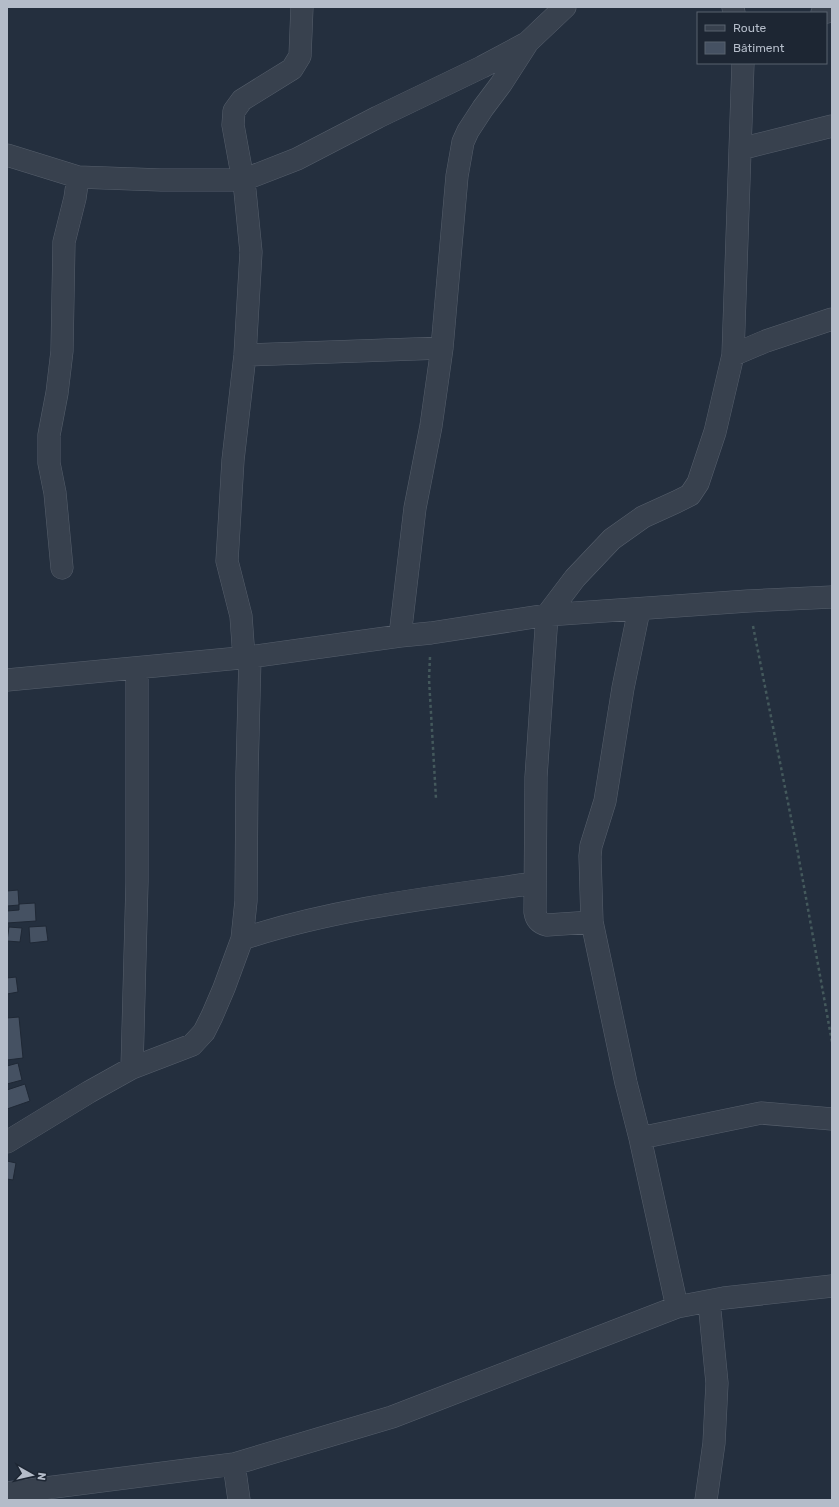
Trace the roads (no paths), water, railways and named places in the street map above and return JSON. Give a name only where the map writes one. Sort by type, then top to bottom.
[{"type":"street","points":[[7,1142],[89,1092],[132,1068],[192,1045],[204,1032],[224,988],[242,940],[246,901],[247,657],[241,616],[227,560],[232,460],[245,355],[251,252],[243,180],[233,125],[234,111],[242,100],[292,69],[300,56],[302,7]]},
{"type":"street","points":[[400,636],[415,508],[431,426],[442,348],[458,176],[463,142],[468,131],[528,42],[565,7]]},
{"type":"street","points":[[7,154],[78,177],[161,180],[243,180],[297,159],[378,117],[482,67],[528,42]]},
{"type":"street","points":[[592,922],[546,925],[540,923],[534,912],[536,777],[547,616],[575,578],[612,538],[643,517],[690,495],[698,483],[715,432],[733,355],[743,64]]},
{"type":"street","points":[[740,149],[832,126]]},
{"type":"street","points":[[62,568],[55,493],[50,463],[49,435],[58,393],[62,351],[64,242],[75,198],[78,177]]},
{"type":"street","points":[[733,355],[766,341],[832,319]]},
{"type":"street","points":[[245,355],[442,348]]},
{"type":"street","points":[[7,680],[247,657],[547,616],[748,601],[832,597]]},
{"type":"street","points":[[639,610],[623,688],[605,801],[591,846],[592,922],[626,1083],[640,1138],[677,1307]]},
{"type":"street","points":[[132,1068],[137,882],[137,668]]},
{"type":"street","points":[[242,940],[276,928],[312,919],[430,898],[534,883]]},
{"type":"street","points":[[640,1138],[761,1113],[832,1119]]},
{"type":"street","points":[[7,1493],[234,1464],[392,1417],[677,1307],[710,1301],[832,1286]]},
{"type":"street","points":[[706,1500],[714,1443],[717,1383],[710,1301]]},
{"type":"street","points":[[234,1464],[238,1500]]}]
